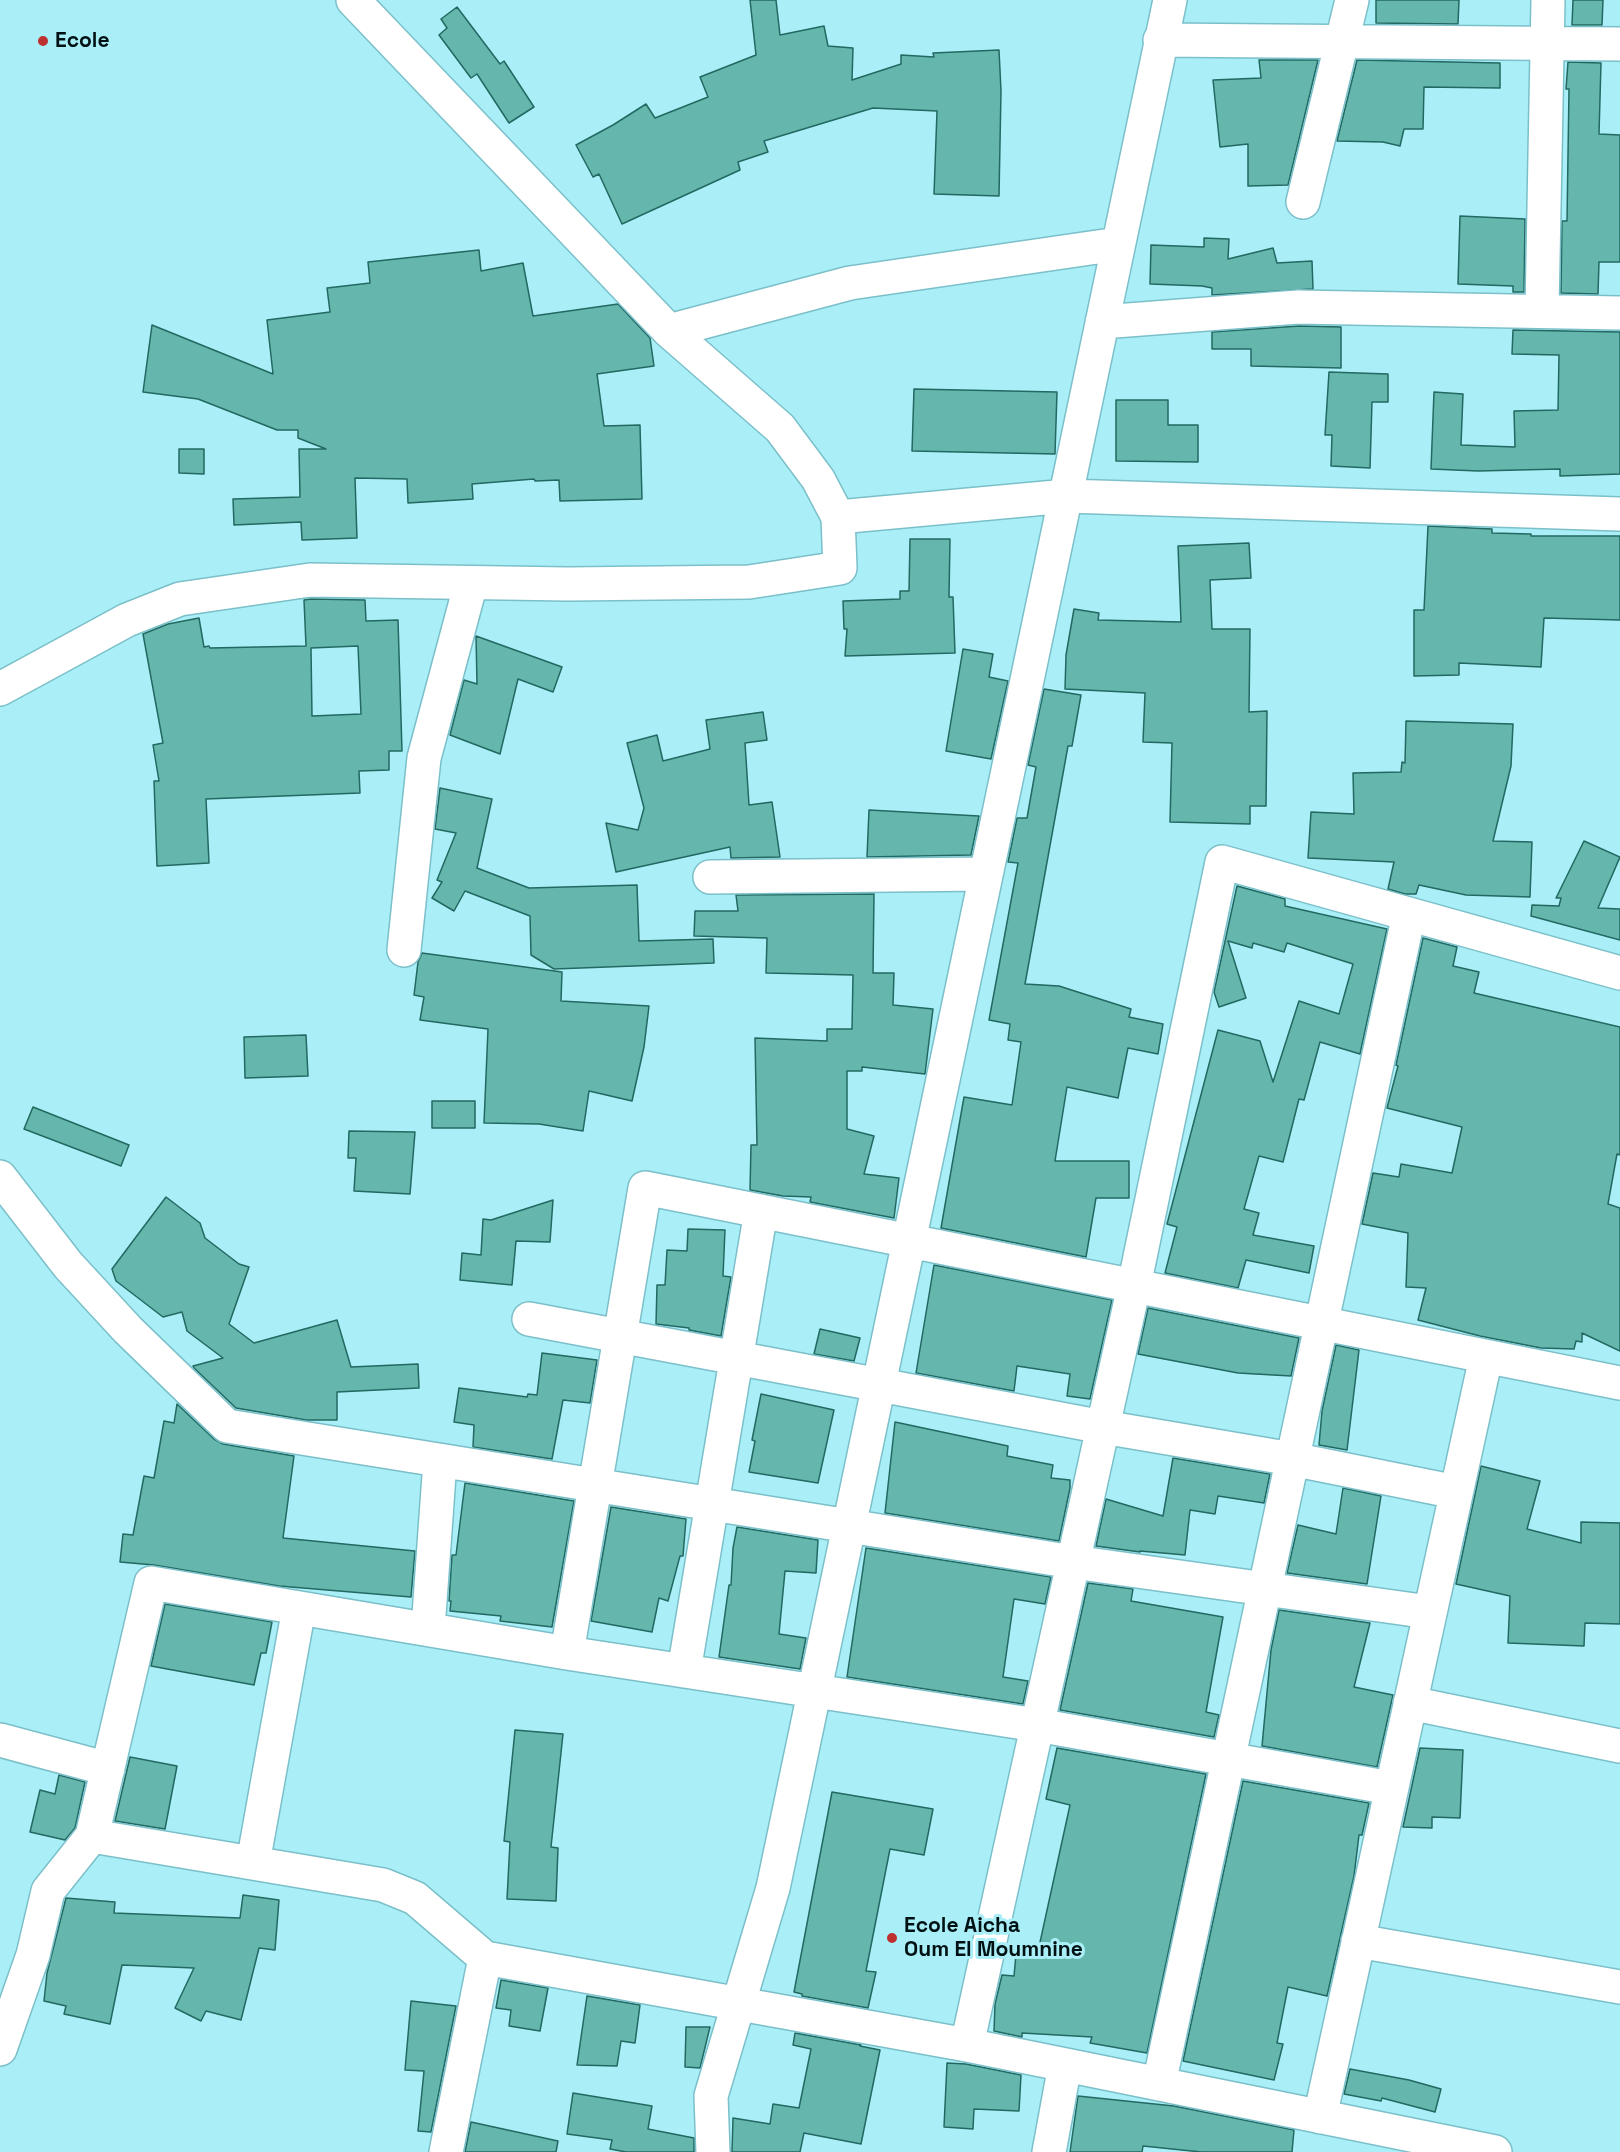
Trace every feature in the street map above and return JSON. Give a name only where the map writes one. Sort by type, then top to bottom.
[{"type":"street","points":[[0,689],[127,620],[180,599],[310,580],[568,584],[749,582],[840,568],[838,517],[818,479],[780,428],[669,331],[353,0]]},
{"type":"street","points":[[713,2152],[711,2096],[773,1888],[1170,0]]},
{"type":"street","points":[[1303,202],[1352,0]]},
{"type":"street","points":[[1542,311],[1548,0]]},
{"type":"street","points":[[1160,40],[1620,44]]},
{"type":"street","points":[[669,331],[850,283],[1119,244]]},
{"type":"street","points":[[1102,322],[1298,307],[1620,313]]},
{"type":"street","points":[[838,517],[1066,496],[1620,514]]},
{"type":"street","points":[[404,950],[424,758],[471,583]]},
{"type":"street","points":[[967,2045],[1134,1286],[1222,862],[1620,973]]},
{"type":"street","points":[[710,877],[986,874]]},
{"type":"street","points":[[1159,2084],[1409,914]]},
{"type":"street","points":[[0,1177],[68,1265],[128,1330],[227,1426],[1073,1562],[1429,1612]]},
{"type":"street","points":[[567,1653],[645,1188],[1620,1383]]},
{"type":"street","points":[[684,1671],[761,1211]]},
{"type":"street","points":[[529,1319],[1103,1427],[1292,1459],[1456,1492]]},
{"type":"street","points":[[1320,2117],[1486,1357]]},
{"type":"street","points":[[428,1629],[440,1461]]},
{"type":"street","points":[[0,2049],[33,1955],[48,1891],[92,1836],[151,1583],[567,1653],[1037,1725],[1391,1788]]},
{"type":"street","points":[[253,1863],[298,1608]]},
{"type":"street","points":[[1410,1704],[1620,1746]]},
{"type":"street","points":[[0,1740],[108,1769]]},
{"type":"street","points":[[92,1836],[383,1885],[415,1898],[485,1958],[967,2045],[1495,2152]]},
{"type":"street","points":[[1358,1941],[1620,1987]]},
{"type":"street","points":[[446,2152],[485,1958]]},
{"type":"street","points":[[1049,2152],[1065,2065]]},
{"type":"building","points":[[750,0],[776,0],[780,35],[824,26],[828,46],[853,48],[852,80],[901,64],[901,55],[934,57],[933,53],[999,50],[1001,91],[999,196],[934,194],[937,111],[873,108],[764,141],[768,152],[738,162],[740,170],[622,224],[599,174],[593,177],[576,145],[646,104],[655,118],[708,97],[700,77],[756,55]]},
{"type":"building","points":[[1376,0],[1459,0],[1458,24],[1376,23]]},
{"type":"building","points":[[1573,0],[1603,0],[1602,25],[1572,25]]},
{"type":"building","points":[[457,7],[500,64],[504,61],[534,107],[509,123],[477,74],[471,78],[439,35],[447,28],[441,19]]},
{"type":"building","points":[[1259,60],[1318,60],[1288,185],[1248,186],[1248,144],[1220,147],[1213,80],[1261,78]]},
{"type":"building","points":[[1357,60],[1500,63],[1500,88],[1424,87],[1423,129],[1404,129],[1400,146],[1383,142],[1337,141]]},
{"type":"building","points":[[1568,62],[1601,63],[1599,134],[1620,135],[1620,262],[1599,262],[1598,294],[1561,293],[1562,221],[1567,221],[1569,89],[1566,89]]},
{"type":"building","points":[[1460,216],[1525,219],[1524,292],[1513,292],[1513,286],[1458,284]]},
{"type":"building","points":[[1204,238],[1229,239],[1228,259],[1273,248],[1277,263],[1312,261],[1313,289],[1212,295],[1212,288],[1202,286],[1150,284],[1151,245],[1204,247]]},
{"type":"building","points":[[479,250],[481,271],[523,263],[533,316],[618,304],[650,338],[654,366],[597,374],[604,426],[640,425],[642,499],[560,501],[559,480],[535,481],[534,479],[472,484],[473,499],[408,503],[407,479],[355,478],[357,538],[302,540],[301,522],[234,525],[233,499],[300,497],[299,449],[326,449],[298,438],[298,430],[277,430],[198,399],[143,392],[152,325],[273,374],[267,320],[330,312],[327,288],[370,283],[368,262]]},
{"type":"building","points":[[1299,326],[1341,327],[1341,368],[1251,366],[1251,349],[1212,349],[1212,332]]},
{"type":"building","points":[[1513,330],[1620,332],[1620,474],[1560,476],[1560,469],[1478,471],[1431,469],[1434,392],[1463,394],[1461,445],[1515,447],[1514,411],[1558,410],[1559,355],[1512,354]]},
{"type":"building","points":[[1329,372],[1388,374],[1388,402],[1372,402],[1370,468],[1331,466],[1332,435],[1325,435]]},
{"type":"building","points":[[914,389],[1057,392],[1055,454],[912,451]]},
{"type":"building","points":[[1116,400],[1168,400],[1168,425],[1198,425],[1198,462],[1116,461]]},
{"type":"building","points":[[179,449],[204,449],[204,474],[179,473]]},
{"type":"building","points":[[1428,526],[1492,529],[1492,533],[1531,534],[1531,536],[1620,536],[1620,620],[1544,618],[1541,667],[1459,663],[1459,675],[1414,676],[1414,610],[1424,610]]},
{"type":"building","points":[[910,539],[950,539],[949,597],[953,597],[955,653],[845,656],[847,629],[844,629],[843,601],[900,599],[900,591],[909,591]]},
{"type":"building","points":[[1249,543],[1251,578],[1210,580],[1212,629],[1250,629],[1249,712],[1267,711],[1266,806],[1250,806],[1250,824],[1170,822],[1172,743],[1143,742],[1145,693],[1065,689],[1066,655],[1074,609],[1099,613],[1098,620],[1181,622],[1178,546]]},
{"type":"building","points":[[304,600],[365,600],[366,621],[398,620],[402,751],[389,751],[389,770],[359,771],[360,793],[206,799],[209,863],[157,866],[154,781],[159,781],[153,745],[163,743],[143,634],[168,624],[199,618],[204,647],[306,646]],"holes":[[[358,646],[361,714],[312,716],[311,648]]]},
{"type":"building","points":[[476,636],[562,667],[553,692],[518,679],[500,754],[450,735],[464,680],[477,684]]},
{"type":"building","points":[[963,649],[993,654],[989,677],[1008,681],[991,759],[946,751]]},
{"type":"building","points":[[1044,689],[1081,695],[1072,746],[1068,746],[1025,984],[1059,986],[1131,1009],[1129,1017],[1163,1024],[1158,1054],[1128,1048],[1118,1098],[1067,1087],[1055,1161],[1129,1161],[1129,1198],[1096,1198],[1086,1257],[941,1228],[964,1097],[1012,1105],[1021,1042],[1008,1040],[1010,1024],[989,1020],[1018,863],[1008,862],[1017,818],[1027,818],[1036,767],[1028,765]]},
{"type":"building","points":[[763,712],[767,740],[745,743],[749,805],[772,802],[780,857],[731,858],[730,847],[616,872],[606,823],[638,830],[644,808],[627,743],[657,735],[663,761],[710,749],[706,720]]},
{"type":"building","points":[[1406,721],[1513,724],[1511,766],[1493,841],[1532,842],[1530,897],[1466,895],[1419,885],[1416,894],[1405,894],[1388,889],[1394,862],[1308,858],[1311,812],[1354,814],[1353,773],[1401,772],[1402,762],[1405,763]]},
{"type":"building","points":[[440,788],[492,799],[477,868],[529,888],[637,885],[639,941],[713,939],[714,963],[554,969],[531,955],[530,916],[465,891],[454,911],[432,898],[442,882],[437,880],[456,833],[435,829]]},
{"type":"building","points":[[869,810],[979,816],[971,855],[867,857]]},
{"type":"building","points":[[1584,841],[1620,857],[1598,908],[1620,909],[1620,940],[1531,916],[1532,905],[1559,906],[1561,898],[1556,898]]},
{"type":"building","points":[[1237,886],[1285,899],[1285,906],[1387,929],[1360,1054],[1320,1042],[1304,1100],[1299,1099],[1283,1162],[1259,1156],[1244,1209],[1259,1213],[1253,1235],[1314,1246],[1309,1273],[1246,1260],[1238,1288],[1165,1273],[1177,1227],[1167,1224],[1218,1030],[1260,1041],[1273,1082],[1299,1001],[1339,1014],[1353,964],[1287,943],[1284,952],[1253,943],[1252,948],[1228,941],[1246,998],[1219,1007],[1214,992]]},
{"type":"building","points":[[874,894],[873,973],[894,973],[893,1005],[933,1009],[925,1074],[862,1067],[862,1071],[847,1071],[847,1129],[874,1136],[864,1174],[899,1178],[894,1218],[810,1202],[811,1197],[783,1196],[750,1190],[751,1145],[757,1145],[755,1038],[827,1041],[827,1029],[852,1029],[853,975],[766,973],[767,938],[694,936],[695,911],[738,911],[736,895]]},
{"type":"building","points":[[1423,938],[1457,947],[1453,966],[1479,972],[1474,993],[1620,1027],[1620,1155],[1617,1154],[1608,1204],[1620,1208],[1620,1351],[1582,1333],[1582,1342],[1576,1341],[1574,1349],[1541,1348],[1480,1336],[1418,1320],[1426,1288],[1406,1287],[1408,1233],[1362,1224],[1373,1173],[1399,1177],[1401,1164],[1452,1173],[1462,1127],[1387,1108],[1398,1066],[1396,1065]]},
{"type":"building","points":[[422,953],[562,972],[561,1001],[649,1006],[644,1047],[632,1101],[589,1091],[583,1131],[539,1124],[484,1123],[488,1029],[420,1020],[424,997],[414,995],[418,962]]},
{"type":"building","points":[[306,1035],[308,1076],[245,1078],[244,1037]]},
{"type":"building","points":[[432,1101],[475,1101],[475,1128],[432,1128]]},
{"type":"building","points":[[33,1107],[129,1145],[121,1166],[24,1129]]},
{"type":"building","points":[[349,1131],[415,1132],[410,1194],[354,1191],[356,1158],[348,1158]]},
{"type":"building","points":[[166,1197],[200,1223],[205,1238],[239,1264],[249,1267],[229,1324],[254,1343],[337,1320],[351,1367],[418,1364],[419,1388],[337,1392],[337,1420],[306,1420],[236,1408],[194,1368],[193,1366],[223,1358],[187,1331],[182,1312],[163,1317],[116,1281],[112,1269]]},
{"type":"building","points":[[553,1200],[550,1242],[516,1241],[512,1285],[460,1280],[462,1253],[481,1255],[483,1219],[491,1220]]},
{"type":"building","points":[[688,1229],[725,1230],[723,1276],[731,1277],[721,1336],[689,1330],[689,1328],[656,1324],[657,1285],[665,1285],[667,1250],[687,1251]]},
{"type":"building","points":[[934,1265],[1112,1300],[1090,1399],[1067,1396],[1070,1374],[1017,1366],[1014,1391],[916,1373]]},
{"type":"building","points":[[1148,1308],[1299,1338],[1291,1376],[1238,1373],[1138,1354]]},
{"type":"building","points":[[820,1329],[860,1338],[854,1361],[814,1354]]},
{"type":"building","points":[[1336,1345],[1359,1350],[1347,1450],[1319,1445],[1322,1411]]},
{"type":"building","points":[[542,1353],[597,1360],[590,1403],[563,1400],[552,1459],[473,1447],[474,1425],[454,1422],[459,1388],[527,1397],[528,1394],[537,1395]]},
{"type":"building","points":[[761,1394],[834,1410],[818,1483],[749,1472],[755,1441],[752,1440]]},
{"type":"building","points":[[177,1404],[214,1439],[223,1444],[294,1456],[283,1538],[415,1551],[411,1597],[279,1586],[154,1565],[120,1562],[123,1534],[133,1535],[144,1476],[154,1478],[164,1421],[174,1423]]},
{"type":"building","points":[[895,1422],[1008,1446],[1007,1456],[1053,1465],[1051,1478],[1070,1480],[1059,1541],[885,1513]]},
{"type":"building","points":[[1173,1458],[1270,1474],[1264,1503],[1218,1496],[1215,1514],[1190,1510],[1185,1555],[1096,1546],[1106,1499],[1163,1516]]},
{"type":"building","points":[[1481,1466],[1540,1481],[1527,1529],[1581,1543],[1581,1522],[1620,1523],[1620,1624],[1585,1623],[1584,1646],[1508,1643],[1510,1596],[1456,1584]]},
{"type":"building","points":[[465,1483],[574,1501],[552,1627],[500,1621],[501,1616],[450,1611],[452,1555],[456,1555]]},
{"type":"building","points":[[1343,1488],[1381,1496],[1367,1584],[1287,1573],[1298,1525],[1336,1534]]},
{"type":"building","points":[[611,1507],[686,1519],[683,1556],[680,1556],[668,1601],[659,1598],[652,1632],[591,1621]]},
{"type":"building","points":[[737,1527],[818,1540],[816,1573],[785,1571],[779,1634],[806,1638],[800,1669],[719,1657],[729,1585],[731,1585],[733,1548]]},
{"type":"building","points":[[866,1548],[1051,1577],[1045,1604],[1014,1599],[1003,1677],[1028,1681],[1023,1704],[847,1677]]},
{"type":"building","points":[[1088,1583],[1133,1589],[1131,1601],[1223,1617],[1206,1712],[1219,1715],[1214,1737],[1060,1710]]},
{"type":"building","points":[[165,1604],[272,1622],[266,1653],[261,1653],[254,1685],[151,1666]]},
{"type":"building","points":[[1279,1610],[1370,1623],[1354,1687],[1393,1695],[1377,1767],[1262,1746],[1271,1650]]},
{"type":"building","points":[[515,1730],[563,1734],[551,1847],[558,1848],[556,1901],[507,1899],[510,1842],[504,1841]]},
{"type":"building","points":[[1057,1748],[1206,1774],[1147,2053],[1090,2043],[1092,2037],[1022,2033],[1022,2037],[994,2031],[995,2004],[1002,1975],[1014,1976],[1016,1954],[1037,1956],[1070,1805],[1046,1799]]},
{"type":"building","points":[[1420,1748],[1463,1750],[1460,1818],[1432,1817],[1432,1828],[1403,1827]]},
{"type":"building","points":[[130,1757],[177,1766],[165,1829],[115,1821]]},
{"type":"building","points":[[59,1775],[85,1782],[75,1828],[65,1840],[30,1832],[40,1790],[55,1794]]},
{"type":"building","points":[[1243,1781],[1369,1803],[1362,1835],[1359,1835],[1354,1876],[1327,1996],[1288,1987],[1277,2043],[1283,2044],[1274,2080],[1183,2061]]},
{"type":"building","points":[[832,1792],[933,1809],[924,1855],[890,1849],[866,1971],[876,1972],[868,2008],[802,1996],[794,1992]]},
{"type":"building","points":[[243,1895],[279,1900],[275,1950],[259,1948],[241,2020],[206,2011],[201,2021],[175,2008],[194,1968],[122,1965],[110,2024],[64,2014],[66,2006],[44,2001],[47,1973],[66,1898],[115,1902],[114,1913],[240,1918]]},
{"type":"building","points":[[501,1980],[548,1988],[540,2031],[509,2026],[511,2010],[496,2008]]},
{"type":"building","points":[[587,1996],[640,2005],[635,2043],[621,2041],[617,2066],[577,2065]]},
{"type":"building","points":[[411,2001],[456,2006],[431,2132],[418,2131],[424,2071],[405,2070]]},
{"type":"building","points":[[686,2027],[710,2027],[700,2068],[685,2067]]},
{"type":"building","points":[[795,2033],[880,2050],[861,2144],[804,2133],[800,2152],[732,2152],[733,2118],[770,2124],[773,2104],[799,2108],[811,2049],[793,2045]]},
{"type":"building","points":[[947,2063],[966,2064],[1021,2075],[1019,2111],[974,2109],[973,2129],[944,2127]]},
{"type":"building","points":[[1350,2069],[1409,2080],[1441,2089],[1435,2112],[1382,2098],[1381,2101],[1344,2094]]},
{"type":"building","points":[[573,2093],[652,2106],[648,2129],[694,2138],[694,2152],[626,2152],[610,2149],[612,2140],[567,2134]]},
{"type":"building","points":[[1078,2096],[1174,2106],[1294,2130],[1292,2152],[1201,2152],[1143,2146],[1142,2152],[1070,2152]]},
{"type":"building","points":[[471,2122],[558,2141],[556,2152],[465,2152]]},
{"type":"place","name":"Ecole","points":[[43,41]]},
{"type":"place","name":"Ecole Aicha Oum El Moumnine","points":[[892,1938]]}]
